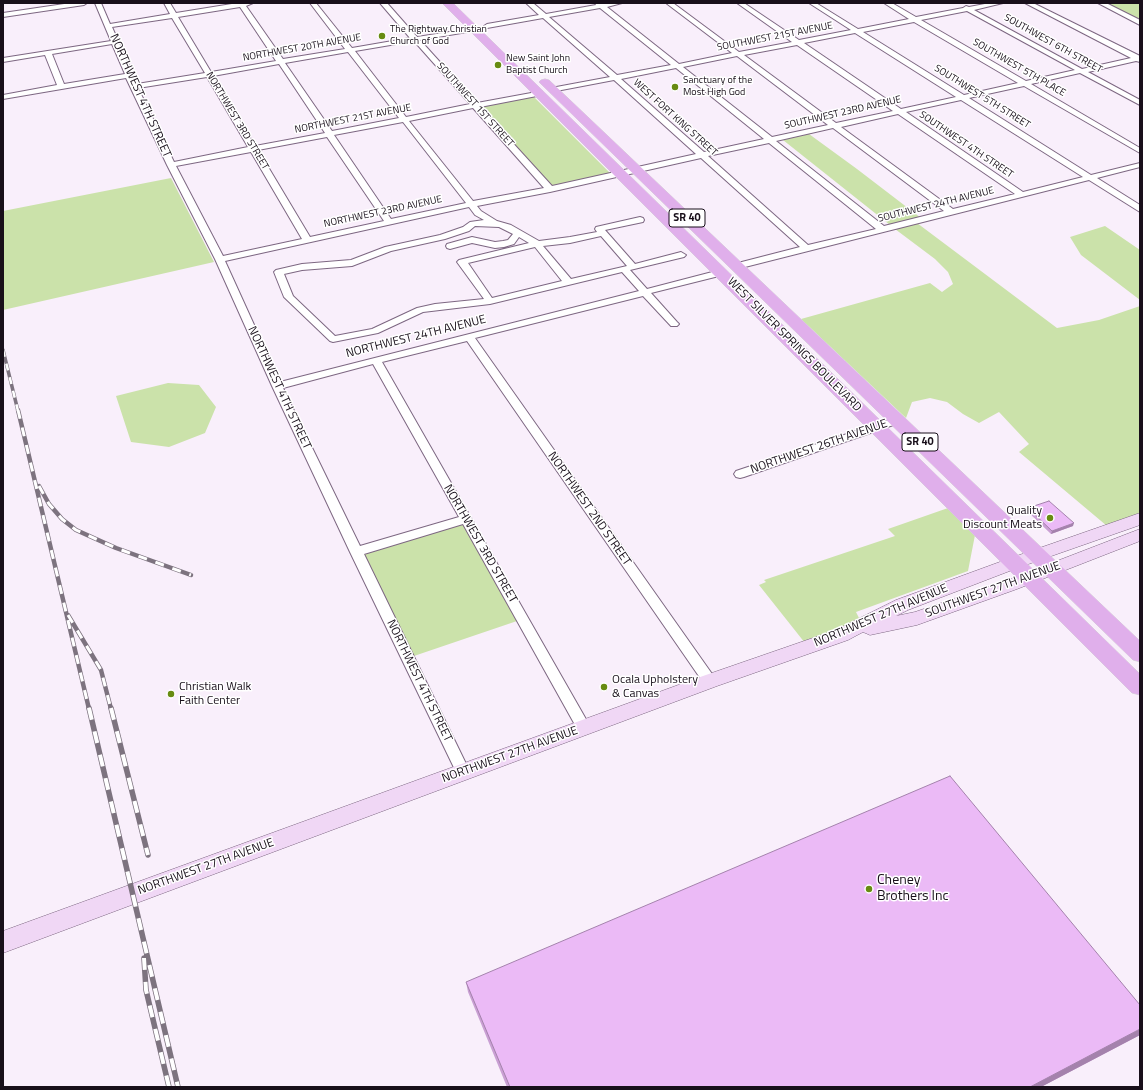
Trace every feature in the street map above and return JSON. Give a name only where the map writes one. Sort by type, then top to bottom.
[{"type":"main road","name":"WEST SILVER SPRINGS BOULEVARD","points":[[447,3],[1140,687]]},
{"type":"main road","points":[[478,17],[494,32]]},
{"type":"main road","points":[[470,26],[494,32]]},
{"type":"main road","points":[[515,70],[520,71],[536,86],[547,90],[554,90]]},
{"type":"main road","name":"WEST SILVER SPRINGS BOULEVARD","points":[[536,73],[1140,654]]},
{"type":"main road","points":[[538,93],[555,97],[579,120],[587,122]]},
{"type":"main road","points":[[700,253],[726,266],[737,266]]},
{"type":"main road","points":[[720,273],[732,274],[754,284]]},
{"type":"main road","name":"SOUTHWEST 27TH AVENUE","points":[[1014,563],[1140,519]]},
{"type":"main road","name":"SOUTHWEST 27TH AVENUE","points":[[842,635],[916,618],[1052,570],[1140,535]]},
{"type":"main road","name":"NORTHWEST 27TH AVENUE","points":[[3,942],[710,681],[842,635],[902,605],[1014,563]]},
{"type":"street","points":[[3,15],[84,3]]},
{"type":"street","name":"NORTHWEST 4TH STREET","points":[[98,3],[134,87],[171,165],[220,259],[277,386],[463,772]]},
{"type":"street","name":"NORTHWEST 3RD STREET","points":[[167,3],[307,240]]},
{"type":"street","points":[[108,26],[251,3]]},
{"type":"street","points":[[313,3],[478,213],[494,223],[508,227],[537,244],[569,283]]},
{"type":"street","name":"SOUTHWEST 1ST STREET","points":[[383,3],[550,189]]},
{"type":"street","name":"WEST FORT KING STREET","points":[[529,3],[616,78],[806,248]]},
{"type":"street","points":[[494,32],[544,16],[600,4],[619,3]]},
{"type":"street","points":[[669,3],[952,213]]},
{"type":"street","name":"SOUTHWEST 4TH STREET","points":[[740,3],[1022,195]]},
{"type":"street","name":"SOUTHWEST 5TH STREET","points":[[812,3],[1140,209]]},
{"type":"street","name":"SOUTHWEST 5TH PLACE","points":[[887,3],[1140,150]]},
{"type":"street","name":"SOUTHWEST 6TH STREET","points":[[956,3],[1140,103]]},
{"type":"street","name":"SOUTHWEST 21ST AVENUE","points":[[554,90],[1000,3]]},
{"type":"street","points":[[1028,3],[1139,59]]},
{"type":"street","points":[[1101,3],[1140,23]]},
{"type":"street","points":[[242,4],[389,222]]},
{"type":"street","points":[[600,4],[882,229]]},
{"type":"street","name":"NORTHWEST 20TH AVENUE","points":[[134,87],[415,39],[470,26]]},
{"type":"street","points":[[3,60],[115,42]]},
{"type":"street","points":[[48,53],[61,87]]},
{"type":"street","name":"SOUTHWEST 23RD AVENUE","points":[[550,189],[1139,59]]},
{"type":"street","points":[[3,97],[129,75]]},
{"type":"street","name":"NORTHWEST 21ST AVENUE","points":[[171,165],[538,93]]},
{"type":"street","name":"SOUTHWEST 24TH AVENUE","points":[[737,266],[882,229],[952,213],[1140,164]]},
{"type":"street","name":"NORTHWEST 23RD AVENUE","points":[[220,259],[472,204],[550,189]]},
{"type":"street","points":[[478,213],[467,235],[472,240],[495,245],[504,244],[511,242],[518,233]]},
{"type":"street","points":[[640,220],[599,229],[644,292],[674,324]]},
{"type":"street","points":[[494,223],[470,227],[442,237],[388,249],[352,263],[302,267],[279,272],[289,297],[333,339],[375,331],[420,310],[490,301],[681,255]]},
{"type":"street","points":[[456,254],[570,240],[603,233]]},
{"type":"street","points":[[442,237],[490,301]]},
{"type":"street","points":[[456,254],[472,240]]},
{"type":"street","points":[[644,292],[720,273]]},
{"type":"street","name":"NORTHWEST 24TH AVENUE","points":[[277,386],[644,292]]},
{"type":"street","name":"NORTHWEST 2ND STREET","points":[[469,337],[710,681]]},
{"type":"street","name":"NORTHWEST 3RD STREET","points":[[376,360],[584,728]]},
{"type":"street","name":"NORTHWEST 26TH AVENUE","points":[[740,474],[898,420]]},
{"type":"street","points":[[356,552],[466,520]]},
{"type":"green space","points":[[1106,3],[1140,3],[1140,20]]},
{"type":"green space","points":[[533,96],[611,174],[553,188],[480,106]]},
{"type":"green space","points":[[809,134],[921,218],[890,225],[783,140]]},
{"type":"green space","points":[[171,178],[214,262],[3,310],[3,211]]},
{"type":"green space","points":[[917,223],[1057,328],[1099,320],[1140,306],[1140,513],[1107,526],[1019,452],[1029,444],[999,412],[979,423],[963,414],[947,402],[930,398],[912,402],[906,418],[801,319],[930,283],[942,292],[953,284],[948,272],[935,259],[895,229]]},
{"type":"green space","points":[[1105,226],[1140,250],[1140,300],[1081,255],[1070,237]]},
{"type":"green space","points":[[168,383],[199,385],[216,407],[205,433],[169,447],[131,442],[116,396]]},
{"type":"green space","points":[[948,508],[975,535],[968,571],[856,612],[860,620],[805,643],[759,585],[766,582],[764,580],[895,536],[888,529]]},
{"type":"green space","points":[[463,524],[517,621],[414,656],[363,553]]},
{"type":"building","name":"Quality Discount Meats","points":[[1049,501],[1074,523],[1052,531],[1028,508]]},
{"type":"building","name":"Cheney Brothers Inc","points":[[950,776],[1140,1005],[1140,1029],[1030,1087],[510,1087],[466,982]]},
{"type":"railway","points":[[3,350],[18,411]]},
{"type":"railway","points":[[18,410],[89,709]]},
{"type":"railway","points":[[39,486],[49,504],[62,519],[76,530],[116,548],[191,575]]},
{"type":"railway","points":[[68,615],[101,670],[111,709]]},
{"type":"railway","points":[[89,708],[178,1087]]},
{"type":"railway","points":[[111,708],[148,855]]},
{"type":"railway","points":[[144,958],[146,990],[169,1087]]},
{"type":"place","name":"The Rightway Christian Church of God","points":[[382,36]]},
{"type":"place","name":"New Saint John Baptist Church","points":[[498,65]]},
{"type":"place","name":"Sanctuary of the Most High God","points":[[675,87]]},
{"type":"place","name":"Quality Discount Meats","points":[[1050,518]]},
{"type":"place","name":"Ocala Upholstery & Canvas","points":[[604,687]]},
{"type":"place","name":"Christian Walk Faith Center","points":[[171,694]]},
{"type":"place","name":"Cheney Brothers Inc","points":[[869,889]]}]
